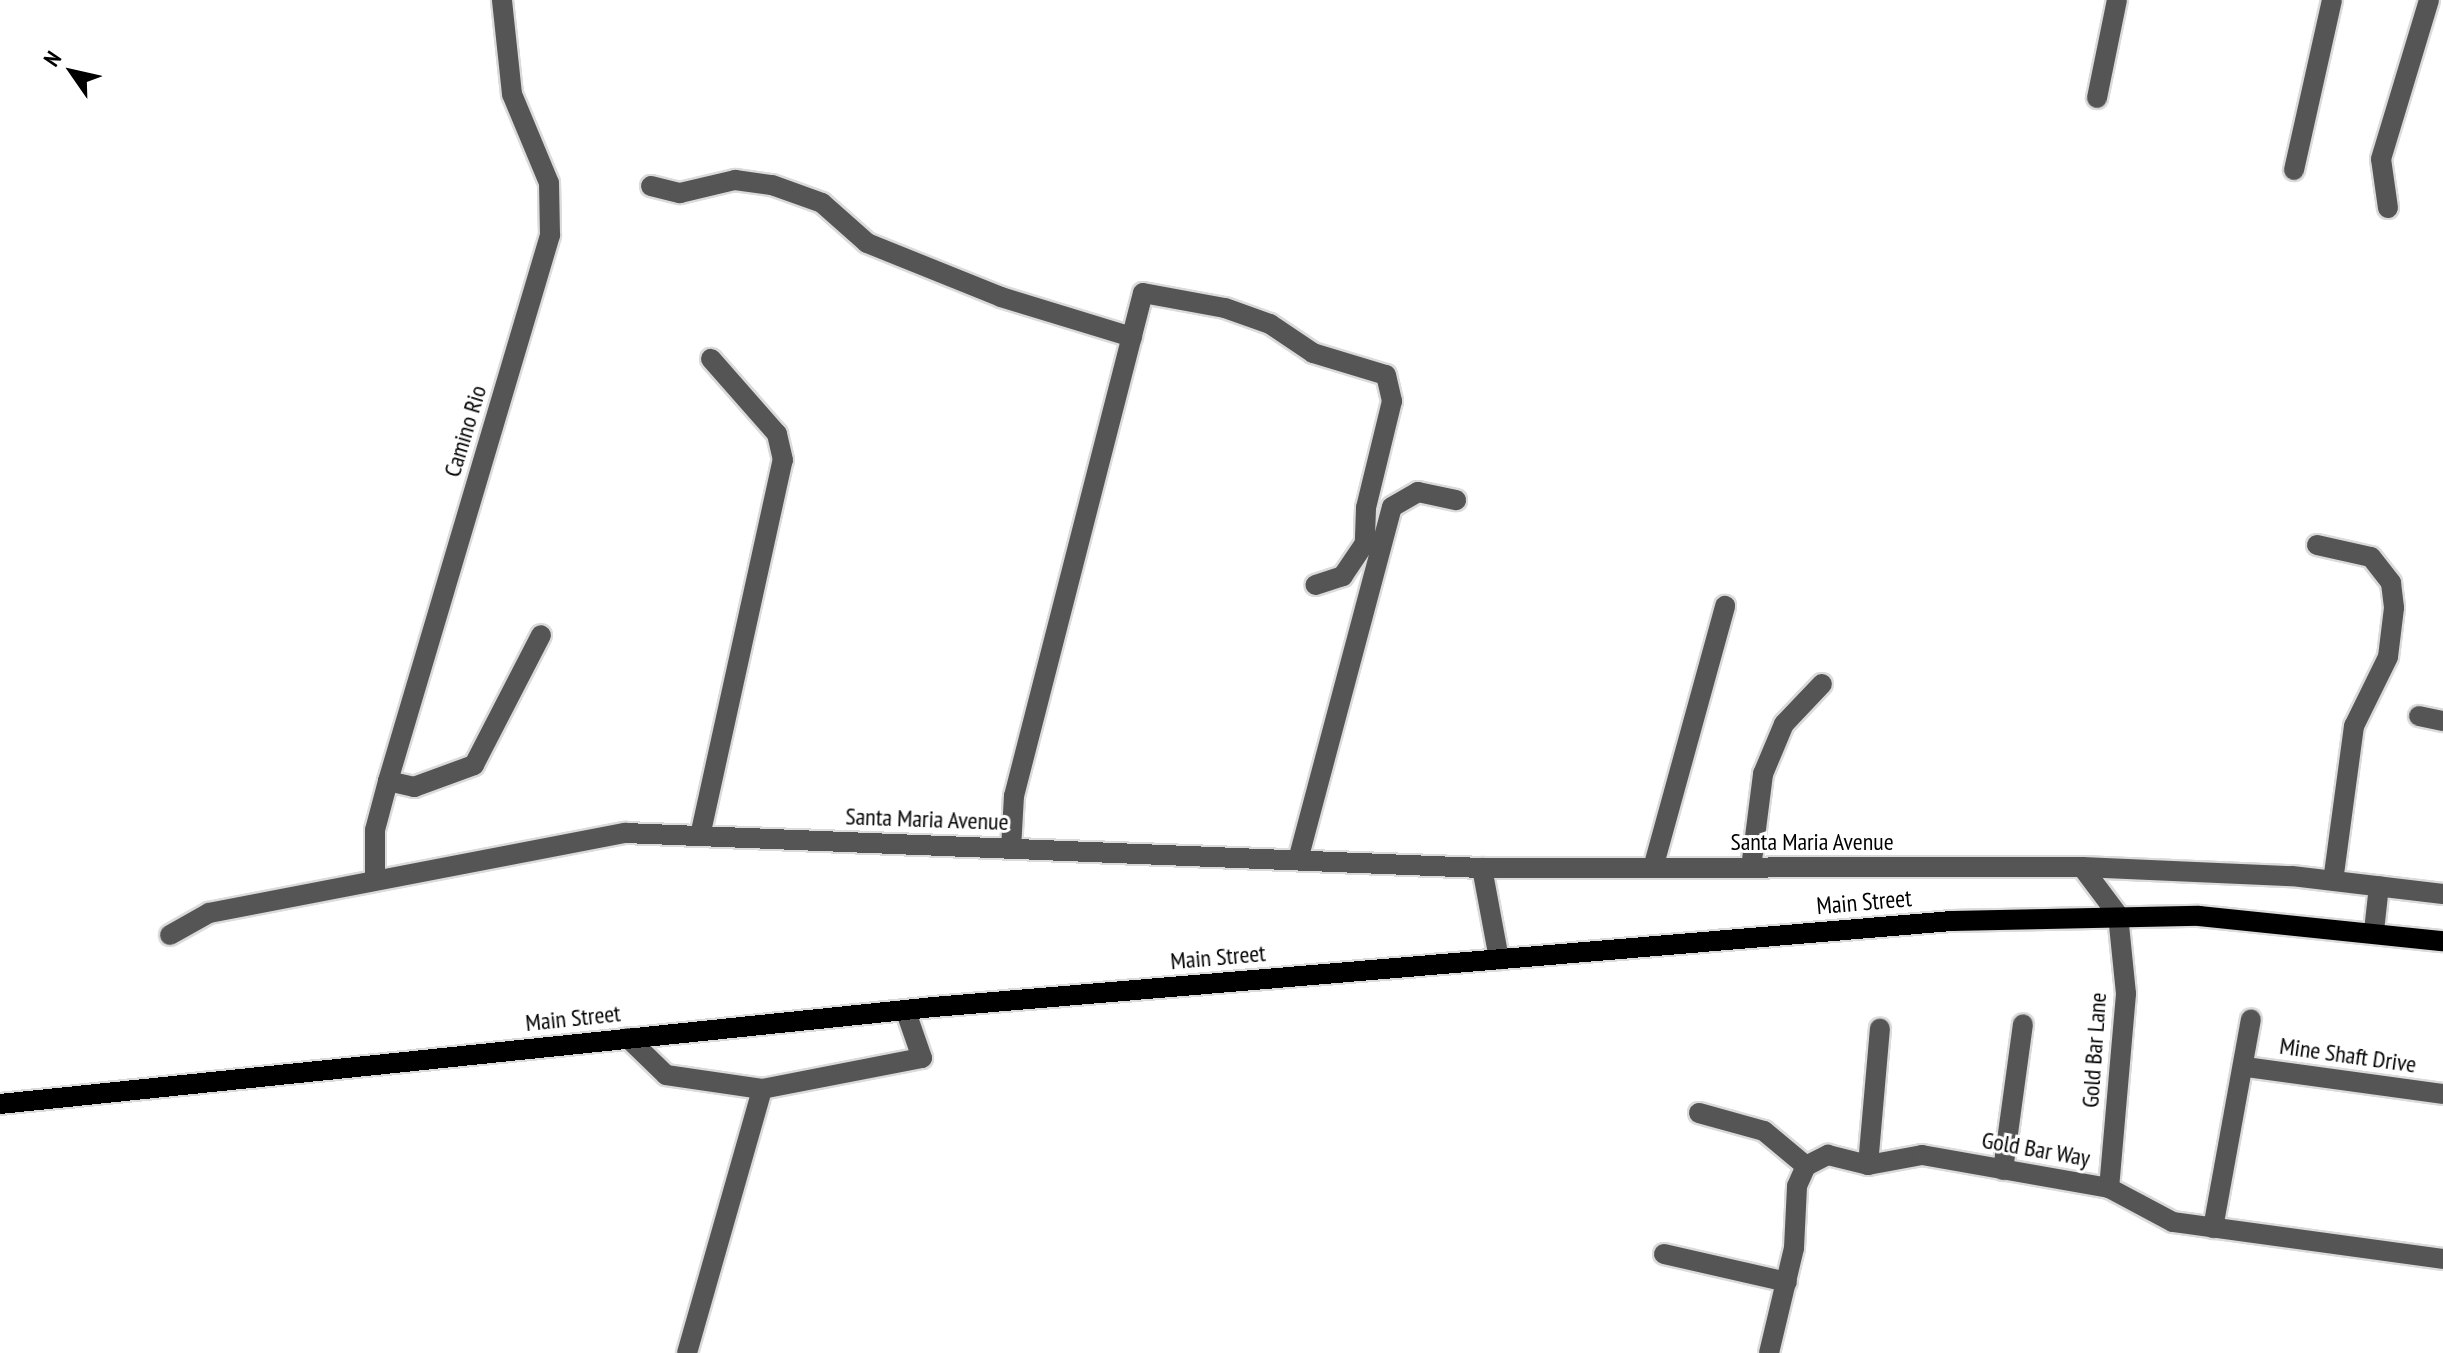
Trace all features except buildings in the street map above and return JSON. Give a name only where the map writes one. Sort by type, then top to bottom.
[{"type":"main road","name":"Main Street","points":[[0,1104],[628,1038],[1952,921],[2118,915],[2374,931],[2443,941]]},
{"type":"street","name":"Camino Rio","points":[[375,877],[375,830],[388,781],[550,235],[549,183],[512,94],[502,0]]},
{"type":"street","points":[[2097,98],[2117,0]]},
{"type":"street","points":[[2294,170],[2332,0]]},
{"type":"street","points":[[2388,208],[2381,159],[2429,0]]},
{"type":"street","points":[[651,186],[680,193],[735,180],[772,185],[822,203],[867,243],[1001,297],[1132,337]]},
{"type":"street","points":[[1011,849],[1014,796],[1143,293],[1174,294],[1270,324],[1313,353],[1386,375],[1392,401],[1366,508],[1365,543],[1343,576],[1315,585]]},
{"type":"street","points":[[700,836],[783,460],[777,434],[711,359]]},
{"type":"street","points":[[1298,860],[1392,507],[1418,492],[1456,500]]},
{"type":"street","points":[[2317,545],[2371,557],[2391,583],[2394,608],[2388,657],[2354,726],[2333,881]]},
{"type":"street","points":[[1653,868],[1725,606]]},
{"type":"street","points":[[388,781],[414,787],[474,765],[541,635]]},
{"type":"street","points":[[1751,868],[1763,774],[1784,724],[1822,684]]},
{"type":"street","points":[[2419,716],[2443,721]]},
{"type":"street","name":"Santa Maria Avenue","points":[[170,935],[209,913],[577,837],[700,836],[1482,868],[2082,867],[2333,881],[2443,894]]},
{"type":"street","points":[[2082,867],[2118,915]]},
{"type":"street","points":[[1482,868],[1499,959]]},
{"type":"street","points":[[2374,931],[2379,886]]},
{"type":"street","name":"Gold Bar Lane","points":[[2109,1188],[2126,994],[2118,915]]},
{"type":"street","points":[[628,1038],[666,1075],[762,1089],[922,1058],[906,1012]]},
{"type":"street","name":"Mine Shaft Drive","points":[[2213,1228],[2246,1067],[2251,1019]]},
{"type":"street","points":[[2003,1170],[2023,1024]]},
{"type":"street","points":[[1868,1165],[1880,1029]]},
{"type":"street","name":"Mine Shaft Drive","points":[[2246,1067],[2443,1094]]},
{"type":"street","points":[[687,1353],[762,1089]]},
{"type":"street","points":[[1699,1113],[1764,1131],[1806,1166],[1797,1186],[1787,1282],[1769,1353]]},
{"type":"street","name":"Gold Bar Way","points":[[1806,1166],[1828,1155],[1868,1165],[1922,1155],[2109,1188],[2161,1217],[2213,1228],[2443,1259]]},
{"type":"street","points":[[1664,1254],[1787,1282]]}]
